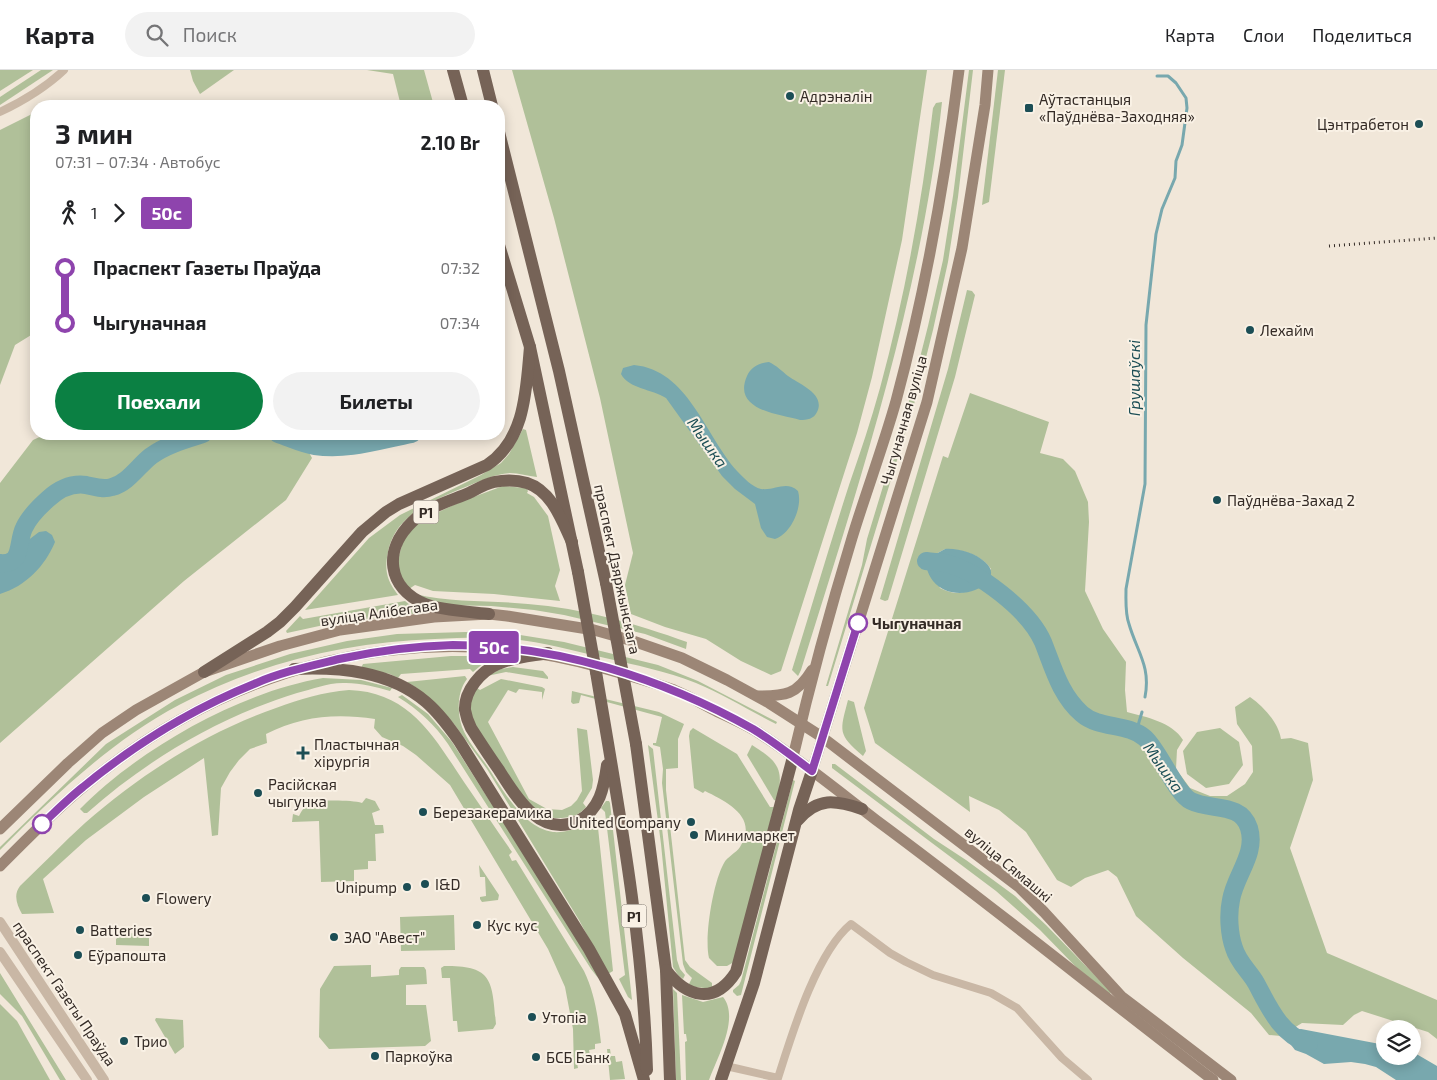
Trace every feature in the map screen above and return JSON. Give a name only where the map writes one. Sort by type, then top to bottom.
[{"type":"main road","points":[[453,70],[461,100]]},
{"type":"main road","points":[[483,70],[490,100]]},
{"type":"main road","name":"Чыгуначная вуліца","points":[[793,757],[817,661],[852,539],[895,402],[916,323],[938,207],[959,70]]},
{"type":"main road","name":"Чыгуначная вуліца","points":[[812,771],[927,402],[962,248],[985,106],[988,70]]},
{"type":"main road","name":"праспект Дзяржынскага","points":[[505,156],[558,371],[606,583],[636,744],[666,970],[670,1080]]},
{"type":"main road","points":[[505,264],[530,347],[572,542]]},
{"type":"main road","points":[[204,672],[262,636],[280,622],[356,538],[386,512],[496,459],[511,439],[524,405],[530,347]]},
{"type":"main road","name":"Р1","points":[[489,614],[428,605],[408,594],[401,588],[393,570],[393,559],[401,535],[412,522],[431,509],[492,483],[515,481],[528,483],[545,495],[555,508],[572,542],[578,572],[607,738],[630,887],[646,1029],[645,1080]]},
{"type":"main road","name":"вуліца Алібегава","points":[[0,829],[102,733],[136,710],[204,672],[280,646],[340,630],[434,618],[489,614],[594,630],[682,658],[756,696],[800,724]]},
{"type":"main road","points":[[0,866],[82,787],[128,753],[211,703],[254,683],[294,669],[363,654],[410,648],[453,645],[496,647],[548,654],[641,678],[678,692],[754,730],[812,771],[1027,934],[1111,1002],[1213,1080]]},
{"type":"main road","points":[[548,654],[506,661],[497,664],[481,675],[469,692],[465,702],[467,718],[471,728],[515,796],[525,807],[542,820],[551,824],[573,823],[582,819],[596,806],[605,782],[609,753]]},
{"type":"main road","name":"Р1","points":[[756,696],[781,696],[790,693],[806,680],[817,661]]},
{"type":"main road","points":[[294,669],[321,668],[343,670],[385,679],[401,686],[425,701],[446,723],[583,940],[625,1014],[645,1080]]},
{"type":"main road","name":"вуліца Сямашкі","points":[[800,724],[822,737],[1020,888],[1121,996],[1231,1080]]},
{"type":"main road","points":[[666,970],[675,982],[683,988],[693,993],[702,994],[712,993],[725,987],[736,972],[793,757]]},
{"type":"main road","points":[[721,1080],[754,983],[796,822],[812,771]]},
{"type":"main road","points":[[796,822],[806,812],[822,803],[835,802],[862,809]]},
{"type":"street","points":[[0,112],[22,102],[64,70]]},
{"type":"street","name":"праспект Газеты Праўда","points":[[0,922],[104,1080]]},
{"type":"street","points":[[726,1066],[778,1078],[817,972],[841,932],[851,924],[890,954],[933,975],[991,993],[1017,1008],[1062,1058],[1088,1080]]},
{"type":"street","name":"праспект Газеты Праўда","points":[[0,952],[87,1080]]},
{"type":"green space","points":[[0,70],[33,70],[0,91]]},
{"type":"green space","points":[[41,70],[53,70],[0,105],[0,97]]},
{"type":"green space","points":[[190,70],[234,70],[200,94]]},
{"type":"green space","points":[[367,70],[424,70],[432,100],[400,100],[393,74]]},
{"type":"green space","points":[[512,70],[927,70],[902,240],[872,377],[857,433],[781,671],[771,675],[741,661],[706,639],[665,627],[631,614],[625,585],[633,553],[600,398],[554,218]]},
{"type":"green space","points":[[969,70],[973,70],[958,197],[948,262],[933,330],[915,401],[828,686],[826,686],[862,565],[867,539],[909,401],[928,326],[943,260]]},
{"type":"green space","points":[[998,70],[1005,70],[989,202],[982,205]]},
{"type":"green space","points":[[942,102],[932,175],[919,247],[903,318],[866,460],[798,676],[792,670],[873,413],[889,353],[912,249],[933,108],[936,103]]},
{"type":"green space","points":[[30,115],[30,336],[15,345],[0,385],[0,130]]},
{"type":"green space","points":[[967,290],[972,291],[975,295],[955,377],[888,600],[885,601],[880,599],[948,369]]},
{"type":"green space","points":[[970,393],[1049,422],[1040,453],[1063,459],[1075,471],[1088,502],[1089,522],[1085,591],[1103,629],[1126,662],[1125,690],[1127,712],[1158,721],[1178,734],[1183,740],[1177,750],[1176,769],[1190,788],[1210,796],[1227,796],[1245,784],[1253,772],[1252,746],[1237,724],[1235,707],[1250,697],[1270,715],[1281,739],[1291,738],[1308,743],[1313,780],[1290,848],[1327,953],[1437,1000],[1437,1039],[1428,1032],[1421,1030],[1421,1020],[1390,1020],[1362,1011],[1354,1015],[1343,1025],[1302,1023],[1281,1036],[1269,1035],[1251,1013],[1183,958],[1136,916],[1117,877],[1108,870],[1085,878],[1071,887],[1057,880],[1026,832],[999,810],[969,796],[970,812],[875,743],[864,708],[943,456],[948,458]],"holes":[[[945,549],[977,556],[991,569],[974,586],[963,592],[949,592],[940,588],[927,556],[934,555]]]},
{"type":"green space","points":[[523,429],[526,430],[537,477],[510,473],[474,483],[427,504],[398,528],[388,552],[387,575],[398,595],[305,610],[369,538],[400,515],[481,475],[501,463],[509,454]]},
{"type":"green space","points":[[33,440],[302,440],[312,458],[286,500],[184,581],[0,743],[0,483]]},
{"type":"green space","points":[[503,486],[526,488],[527,493],[534,497],[548,516],[560,570],[555,586],[560,601],[494,594],[433,591],[415,585],[409,589],[398,571],[397,563],[403,541],[416,524],[460,502]]},
{"type":"green space","points":[[415,594],[443,599],[548,606],[588,613],[629,623],[687,642],[686,649],[645,634],[564,615],[491,606],[441,605]]},
{"type":"green space","points":[[405,601],[420,613],[333,623],[287,633],[286,631],[300,616],[303,619]]},
{"type":"green space","points":[[466,632],[514,634],[564,642],[658,665],[698,681],[777,722],[776,724],[706,687],[673,675],[535,642],[493,638],[435,639],[402,641],[336,650],[271,666],[240,677],[209,690],[154,719],[107,752],[84,771],[0,850],[0,847],[106,744],[175,700],[226,675],[290,654],[347,641],[397,634]]},
{"type":"green space","points":[[451,656],[480,656],[496,659],[485,662],[473,672],[470,669],[401,674],[398,678],[390,674],[361,668],[363,664]]},
{"type":"green space","points":[[513,667],[543,671],[548,679],[506,672],[487,676],[501,669]]},
{"type":"green space","points":[[465,676],[467,679],[461,690],[459,702],[459,715],[462,727],[469,741],[513,805],[532,823],[542,829],[553,832],[570,830],[582,825],[595,816],[597,818],[613,971],[608,974],[579,920],[487,769],[454,724],[417,688],[407,682]]},
{"type":"green space","points":[[323,678],[361,680],[392,688],[390,691],[357,684],[333,684],[268,703],[212,727],[186,742],[135,775],[87,813],[80,809],[131,765],[192,726],[258,696],[291,685]]},
{"type":"green space","points":[[501,679],[545,689],[542,700],[542,692],[519,689],[516,693],[508,690],[488,722],[529,799],[547,809],[562,810],[571,806],[577,800],[582,791],[577,728],[587,730],[593,780],[592,788],[583,803],[586,807],[578,814],[566,818],[551,817],[533,808],[518,791],[477,731],[470,710],[473,695],[477,688],[480,690]]},
{"type":"green space","points":[[349,690],[370,693],[388,699],[404,708],[418,720],[442,749],[512,852],[509,855],[512,861],[516,860],[584,971],[591,988],[601,1043],[595,1044],[595,1049],[589,1050],[590,1055],[583,1057],[583,1062],[577,1063],[578,1068],[574,1069],[573,1029],[565,987],[548,949],[450,785],[416,755],[403,746],[382,737],[374,728],[375,719],[346,716],[319,717],[292,723],[266,734],[267,743],[250,749],[230,772],[221,788],[218,835],[212,836],[204,758],[144,797],[86,840],[43,879],[54,913],[22,914],[17,904],[16,896],[20,886],[85,823],[151,772],[199,742],[250,718],[303,699],[330,692]]},
{"type":"green space","points":[[572,691],[659,712],[684,724],[678,739],[678,768],[666,769],[666,790],[685,960],[690,967],[712,983],[712,989],[688,986],[692,978],[686,972],[683,964],[662,783],[663,769],[660,747],[653,745],[653,743],[656,743],[662,717],[581,695],[579,703],[573,704],[571,702]]},
{"type":"green space","points":[[402,695],[428,714],[452,742],[595,966],[598,978],[448,744],[426,718],[398,697]]},
{"type":"green space","points":[[848,700],[854,702],[866,751],[863,756],[845,737],[843,731],[843,719]]},
{"type":"green space","points":[[693,728],[737,754],[770,807],[774,807],[734,962],[727,966],[717,966],[709,958],[710,910],[720,872],[725,861],[740,847],[745,836],[746,827],[738,812],[731,806],[705,791],[703,793],[694,788],[689,736]]},
{"type":"green space","points":[[1220,728],[1239,742],[1243,765],[1229,784],[1206,788],[1187,774],[1183,751],[1197,732]]},
{"type":"green space","points":[[648,745],[653,749],[677,960],[680,969],[685,975],[683,979],[673,967],[661,844]]},
{"type":"green space","points":[[752,745],[768,756],[777,767],[780,781],[777,801],[774,800],[747,755]]},
{"type":"green space","points":[[832,764],[835,764],[934,839],[1015,896],[1111,992],[1110,994],[1078,969],[1040,930],[996,891],[832,768]]},
{"type":"green space","points":[[793,780],[795,781],[741,995],[737,996],[733,990],[741,981]]},
{"type":"green space","points":[[366,798],[375,801],[380,810],[372,813],[375,825],[383,825],[384,833],[375,834],[376,861],[368,861],[368,869],[354,870],[354,881],[321,882],[319,821],[292,822],[293,814],[299,816],[308,804],[313,802],[352,801],[362,803]]},
{"type":"green space","points":[[606,801],[610,803],[632,1000],[628,997],[619,979],[625,975],[605,812],[601,808]]},
{"type":"green space","points":[[479,865],[499,895],[498,900],[482,902],[480,899],[480,897],[486,896],[485,877],[480,877]]},
{"type":"green space","points":[[454,915],[455,950],[401,951],[400,917]]},
{"type":"green space","points":[[149,932],[149,946],[116,945],[116,939],[122,934]]},
{"type":"green space","points":[[371,965],[371,977],[399,975],[401,967],[424,967],[426,970],[427,984],[406,985],[406,1005],[426,1005],[431,1041],[425,1046],[329,1049],[319,1037],[320,989],[334,966]]},
{"type":"green space","points":[[444,966],[460,966],[473,969],[487,979],[491,987],[495,1009],[496,1024],[493,1029],[458,1032],[457,1021],[453,1021],[450,978],[442,978],[441,968]]},
{"type":"green space","points":[[0,973],[66,1080],[60,1080],[22,1016],[0,994]]},
{"type":"green space","points":[[673,989],[677,993],[681,1080],[676,1080]]},
{"type":"green space","points":[[682,995],[703,1002],[723,997],[728,1006],[728,1027],[709,1080],[686,1080],[685,1042],[687,1041],[686,1034],[684,1034]]},
{"type":"green space","points":[[0,1004],[17,1021],[50,1080],[0,1080]]},
{"type":"green space","points":[[156,1018],[183,1020],[184,1047],[175,1054],[155,1020]]},
{"type":"green space","points":[[607,1049],[610,1049],[611,1056],[615,1056],[616,1062],[622,1061],[625,1079],[610,1080]]},
{"type":"water","points":[[769,362],[815,395],[819,406],[812,418],[800,420],[770,412],[751,403],[746,396],[744,387],[747,376],[756,366]]},
{"type":"water","points":[[634,365],[653,370],[668,379],[682,391],[737,471],[751,484],[761,489],[789,486],[798,491],[799,505],[797,512],[786,532],[775,539],[767,537],[761,528],[755,504],[735,489],[722,476],[666,398],[629,383],[621,374],[623,368]]},
{"type":"water","points":[[46,531],[52,535],[55,542],[46,559],[34,574],[18,586],[0,594],[0,556],[14,551],[39,532]]},
{"type":"water","points":[[945,549],[966,552],[985,562],[991,570],[990,577],[985,584],[977,590],[966,593],[954,593],[943,589],[933,581],[927,569],[927,556],[934,555]]},
{"type":"water","points":[[1301,1029],[1376,1043],[1376,1065],[1421,1065],[1421,1057],[1437,1066],[1437,1080],[1396,1080],[1376,1067],[1351,1062],[1324,1064],[1295,1050],[1288,1041],[1289,1033]]},
{"type":"waterway","name":"Грушаўскі","points":[[1145,697],[1145,668],[1128,620],[1126,589],[1145,484],[1146,325],[1156,234],[1162,209],[1175,178],[1176,161],[1182,145],[1187,108],[1186,98],[1176,83],[1168,76],[1157,76]]},
{"type":"waterway","name":"Мышка","points":[[0,563],[7,563],[16,557],[24,528],[34,512],[57,492],[76,485],[99,488],[118,485],[151,456],[185,440]]},
{"type":"waterway","name":"Мышка","points":[[294,440],[305,444],[327,447],[352,446],[383,440]]},
{"type":"waterway","name":"Мышка","points":[[926,561],[945,563],[958,567],[987,583],[1015,605],[1036,630],[1063,689],[1074,706],[1082,714],[1097,722],[1138,733],[1145,738],[1157,753],[1185,797],[1199,804],[1232,811],[1239,814],[1245,820],[1251,838],[1248,856],[1231,900],[1230,924],[1232,942],[1238,958],[1256,983],[1276,1019],[1290,1034],[1309,1044]]},
{"type":"waterway","name":"Грушаўскі","points":[[1136,732],[1142,712]]},
{"type":"railway","points":[[1329,246],[1437,238]]},
{"type":"bus line","name":"50с","points":[[42,824],[82,787],[128,753],[211,703],[254,683],[294,669],[363,654],[453,645],[496,647],[548,654],[641,678],[678,692],[754,730],[812,771],[858,623]]},
{"type":"place","name":"Адрэналін","points":[[790,96]]},
{"type":"place","name":"Аўтастанцыя «Паўднёва-Заходняя»","points":[[1029,108]]},
{"type":"place","name":"Цэнтрабетон","points":[[1419,124]]},
{"type":"place","name":"Лехайм","points":[[1250,330]]},
{"type":"place","name":"Паўднёва-Захад 2","points":[[1217,500]]},
{"type":"place","name":"Чыгуначная","points":[[858,623]]},
{"type":"place","name":"Пластычная хірургія","points":[[303,753]]},
{"type":"place","name":"Расійская чыгунка","points":[[258,793]]},
{"type":"place","name":"Березакерамика","points":[[423,812]]},
{"type":"place","name":"United Company","points":[[691,822]]},
{"type":"place","name":"Минимаркет","points":[[694,835]]},
{"type":"place","name":"I&D","points":[[425,884]]},
{"type":"place","name":"Unipump","points":[[407,887]]},
{"type":"place","name":"Flowery","points":[[146,898]]},
{"type":"place","name":"Кус кус","points":[[477,925]]},
{"type":"place","name":"Batteries","points":[[80,930]]},
{"type":"place","name":"ЗАО \"Авест\"","points":[[334,937]]},
{"type":"place","name":"Еўрапошта","points":[[78,955]]},
{"type":"place","name":"Утопiа","points":[[532,1017]]},
{"type":"place","name":"Трио","points":[[124,1041]]},
{"type":"place","name":"Паркоўка","points":[[375,1056]]},
{"type":"place","name":"БСБ Банк","points":[[536,1057]]}]
